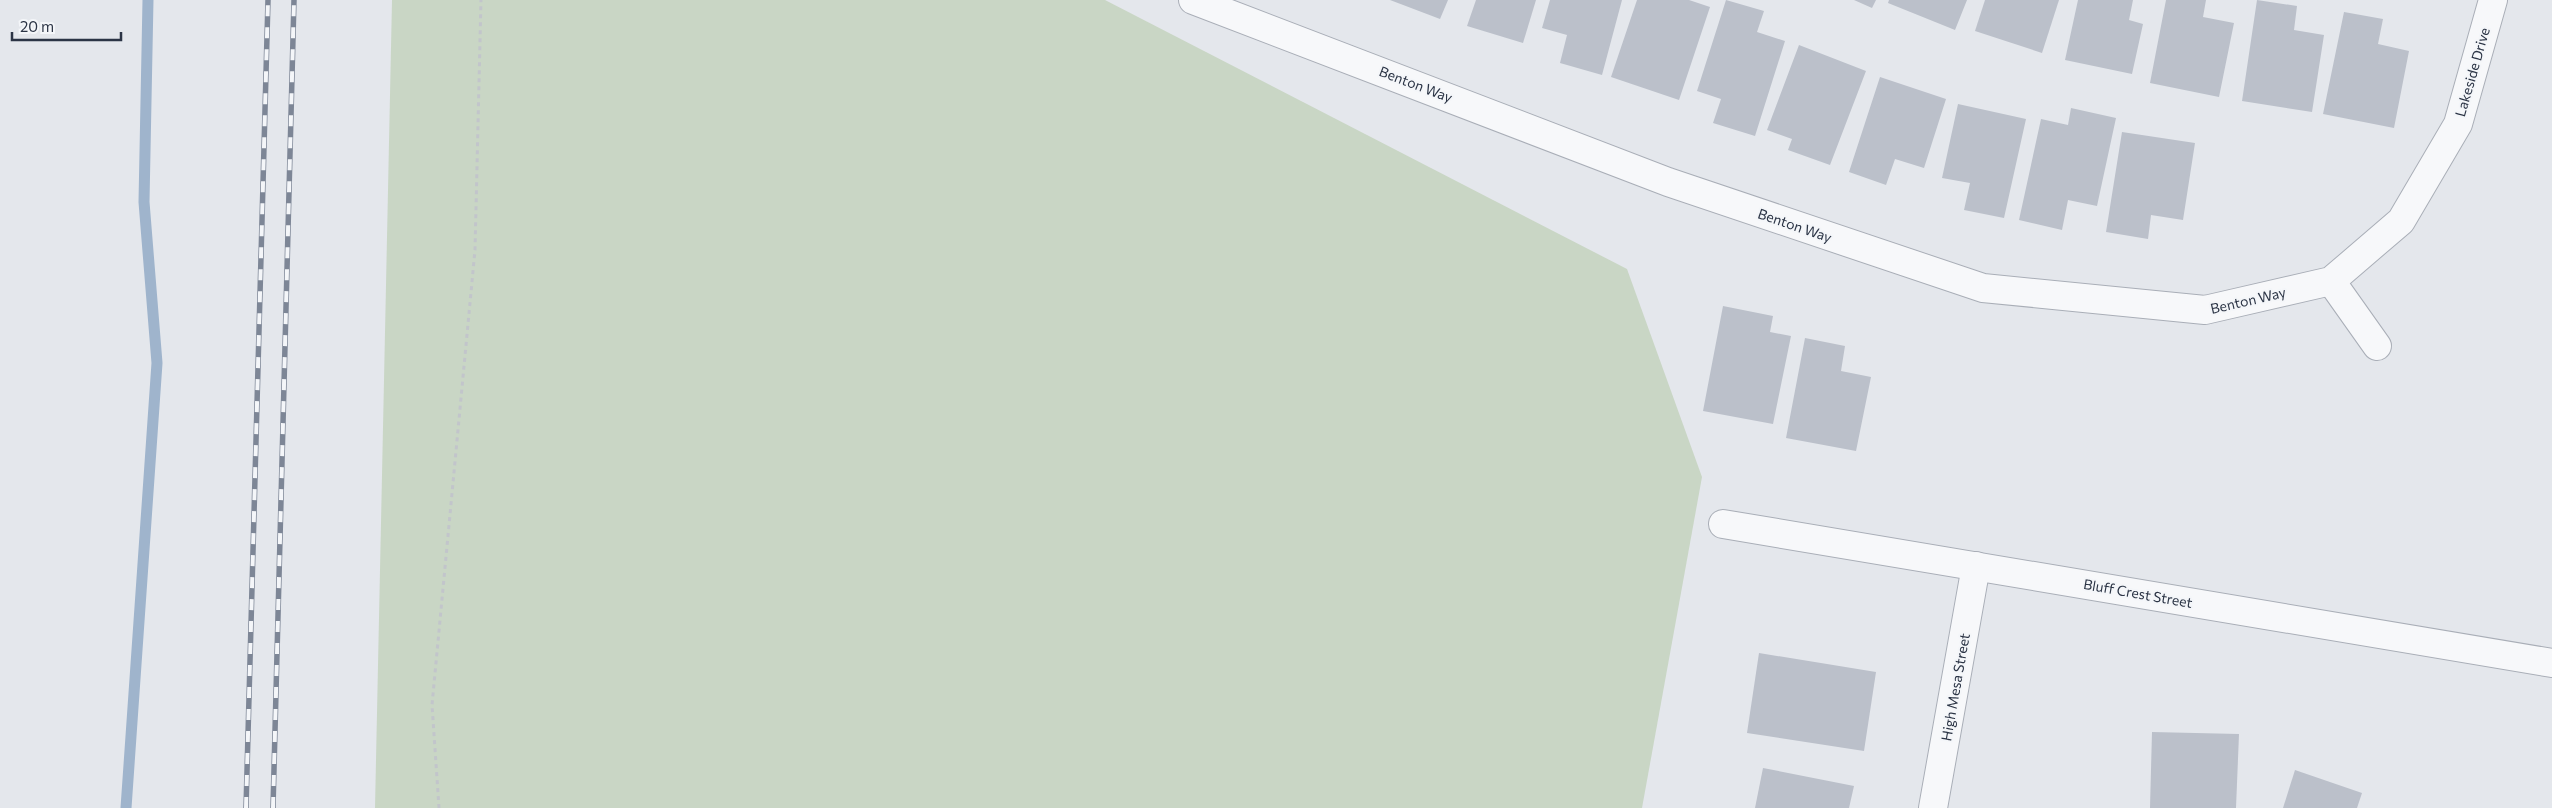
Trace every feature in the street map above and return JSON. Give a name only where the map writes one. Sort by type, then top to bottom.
[{"type":"street","name":"Benton Way","points":[[1193,0],[1668,182],[1982,288],[2205,310],[2331,281],[2402,220]]},
{"type":"street","name":"Lakeside Drive","points":[[2402,220],[2458,124],[2493,0]]},
{"type":"street","points":[[2331,281],[2377,346]]},
{"type":"street","name":"Bluff Crest Street","points":[[1723,524],[2552,663]]},
{"type":"street","name":"High Mesa Street","points":[[1933,808],[1976,566]]},
{"type":"path","points":[[439,808],[432,705],[475,250],[481,0]]},
{"type":"green space","points":[[392,0],[1105,0],[1627,269],[1702,477],[1642,808],[375,808]]},
{"type":"building","points":[[1390,0],[1448,0],[1440,19]]},
{"type":"building","points":[[1476,0],[1536,0],[1523,43],[1467,26]]},
{"type":"building","points":[[1550,0],[1622,0],[1602,75],[1560,63],[1567,35],[1542,28]]},
{"type":"building","points":[[1637,0],[1689,0],[1710,7],[1679,100],[1611,77]]},
{"type":"building","points":[[1726,0],[1764,11],[1757,32],[1785,41],[1755,136],[1713,123],[1721,99],[1697,91]]},
{"type":"building","points":[[1854,0],[1876,0],[1872,8]]},
{"type":"building","points":[[1889,0],[1967,0],[1955,30],[1888,3]]},
{"type":"building","points":[[1985,0],[2059,0],[2042,53],[1975,31]]},
{"type":"building","points":[[2078,0],[2133,0],[2129,20],[2143,24],[2132,74],[2065,60]]},
{"type":"building","points":[[2166,0],[2206,0],[2203,17],[2234,23],[2219,97],[2150,83]]},
{"type":"building","points":[[2257,0],[2297,6],[2294,30],[2324,35],[2312,112],[2242,101]]},
{"type":"building","points":[[2344,12],[2383,19],[2378,44],[2409,51],[2394,128],[2323,114]]},
{"type":"building","points":[[1799,45],[1866,71],[1830,165],[1788,150],[1792,139],[1767,130]]},
{"type":"building","points":[[1880,77],[1946,99],[1924,168],[1895,159],[1886,185],[1849,172]]},
{"type":"building","points":[[1958,104],[2026,119],[2004,218],[1964,210],[1970,183],[1942,178]]},
{"type":"building","points":[[2071,108],[2116,118],[2097,206],[2068,200],[2062,230],[2019,220],[2041,119],[2068,125]]},
{"type":"building","points":[[2122,132],[2195,143],[2183,220],[2151,215],[2148,239],[2106,232]]},
{"type":"building","points":[[1723,306],[1773,316],[1770,332],[1791,336],[1773,424],[1703,411]]},
{"type":"building","points":[[1805,338],[1845,346],[1841,371],[1871,377],[1856,451],[1786,438]]},
{"type":"building","points":[[1759,653],[1876,672],[1864,751],[1747,733]]},
{"type":"building","points":[[2152,732],[2239,734],[2236,808],[2150,808]]},
{"type":"building","points":[[1763,768],[1854,786],[1849,808],[1755,808]]},
{"type":"building","points":[[2295,770],[2362,793],[2357,808],[2283,808]]},
{"type":"waterway","points":[[126,808],[157,363],[144,202],[148,0]]},
{"type":"railway","points":[[246,808],[268,0]]},
{"type":"railway","points":[[273,808],[294,0]]}]
